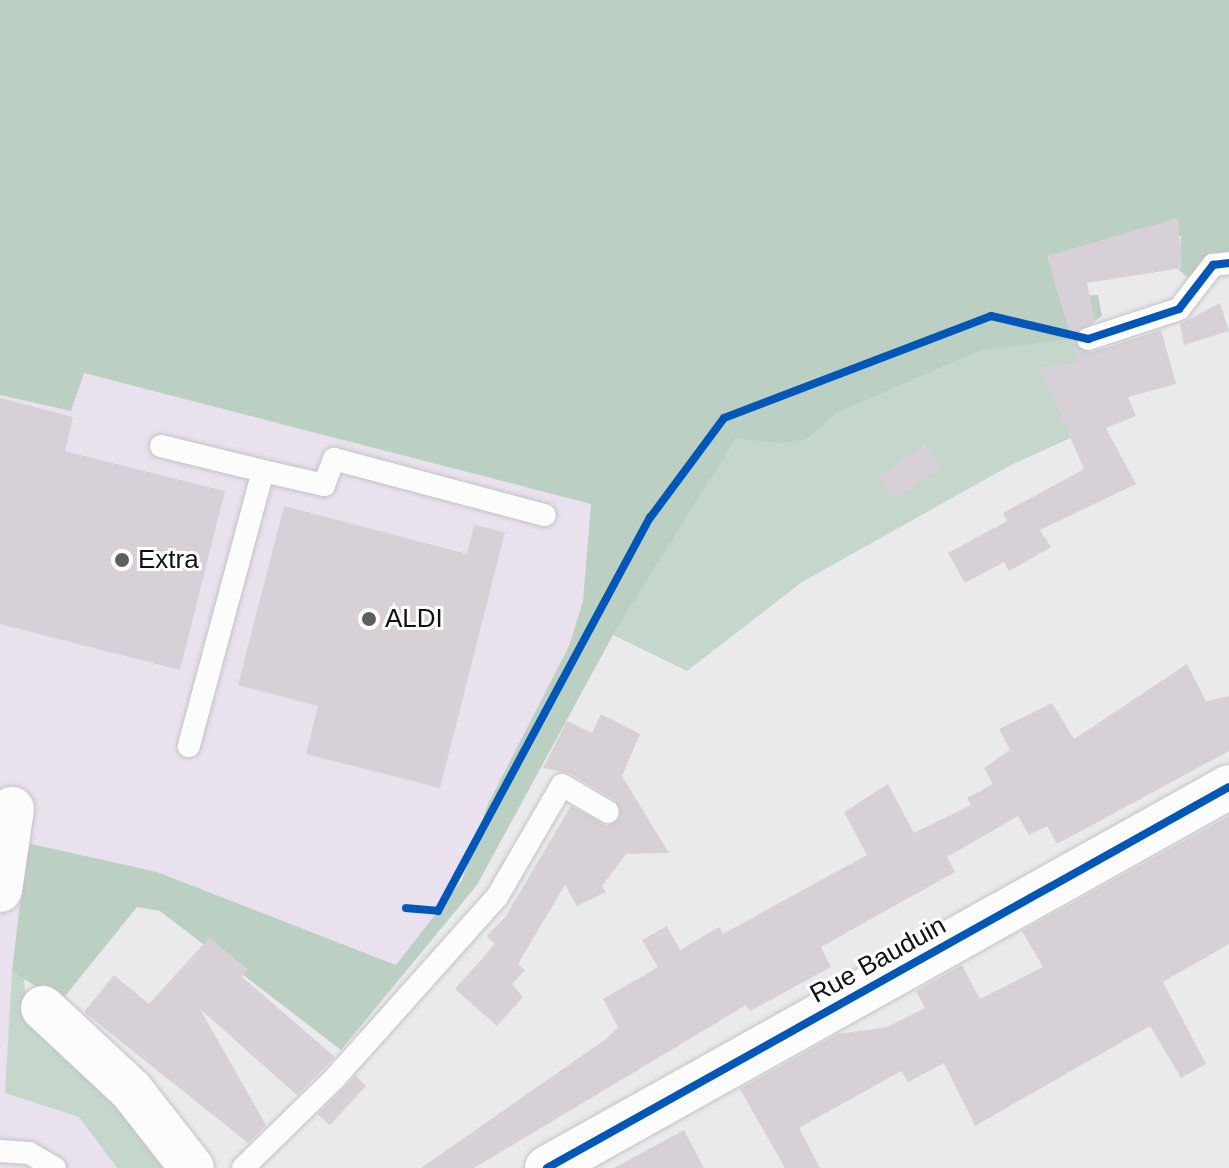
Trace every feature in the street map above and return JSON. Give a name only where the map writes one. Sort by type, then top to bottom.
[{"type":"street","name":"Rue Bauduin","points":[[547,1168],[1229,787]]},
{"type":"street","points":[[0,890],[12,809]]},
{"type":"street","points":[[43,1008],[131,1090],[192,1168]]},
{"type":"lane","points":[[1088,339],[1179,309],[1213,265],[1229,263]]},
{"type":"lane","points":[[161,446],[324,485],[334,459],[545,515]]},
{"type":"lane","points":[[189,746],[263,471]]},
{"type":"lane","points":[[243,1168],[335,1078],[497,897],[562,785],[608,812]]},
{"type":"lane","points":[[0,1151],[29,1153],[55,1168]]},
{"type":"shaded area","points":[[83,373],[592,504],[583,601],[569,646],[488,804],[462,879],[396,965],[157,872],[27,843],[5,1093],[79,1116],[117,1168],[0,1168],[0,395],[71,411]]},
{"type":"green space","points":[[0,0],[1229,0],[1229,254],[1187,277],[1179,270],[1181,236],[1091,244],[1074,296],[1098,295],[1102,316],[1066,340],[980,351],[837,413],[808,439],[783,444],[736,439],[613,635],[477,885],[341,1050],[160,911],[137,907],[61,1001],[12,972],[27,843],[157,872],[396,965],[462,880],[488,804],[569,646],[583,601],[591,504],[84,373],[71,411],[0,395]]},
{"type":"green space","points":[[1085,327],[1101,424],[1011,465],[802,582],[687,671],[613,635],[736,439],[783,444],[808,439],[837,413],[980,351],[1066,340]]},
{"type":"green space","points":[[12,972],[24,979],[28,1022],[68,1049],[171,1168],[117,1168],[79,1117],[5,1093]]},
{"type":"building","points":[[1178,218],[1182,268],[1087,283],[1095,322],[1074,337],[1078,349],[1092,352],[1161,330],[1176,384],[1128,397],[1136,416],[1106,428],[1136,484],[1040,530],[1051,547],[1009,571],[1004,562],[965,583],[948,553],[1007,521],[1003,513],[1084,469],[1040,368],[1078,362],[1047,256]]},
{"type":"building","points":[[1220,303],[1229,331],[1184,345],[1180,324]]},
{"type":"building","name":"Extra","points":[[0,398],[73,417],[65,451],[225,491],[180,670],[0,624]]},
{"type":"building","points":[[925,444],[941,467],[894,500],[877,477]]},
{"type":"building","name":"ALDI","points":[[284,506],[467,554],[474,525],[505,532],[440,788],[306,754],[318,706],[238,685]]},
{"type":"building","points":[[1187,664],[1206,701],[1229,696],[1229,751],[1057,844],[1047,826],[1029,835],[1018,816],[947,857],[955,872],[821,947],[831,967],[750,1011],[746,1005],[474,1168],[421,1168],[606,1039],[618,1027],[603,999],[658,967],[642,940],[667,926],[680,950],[719,927],[723,934],[867,855],[844,812],[888,784],[914,833],[971,805],[967,798],[993,784],[984,768],[1010,750],[999,729],[1052,703],[1074,739]]},
{"type":"building","points":[[601,714],[640,734],[622,776],[669,853],[626,854],[602,886],[606,892],[577,906],[565,885],[518,964],[525,970],[512,984],[523,997],[497,1026],[455,989],[495,944],[487,936],[506,916],[571,806],[607,826],[620,818],[615,800],[569,773],[543,768],[567,721],[592,733]]},
{"type":"building","points":[[1229,816],[1229,944],[1163,982],[1206,1064],[1181,1078],[1150,1026],[975,1126],[944,1063],[908,1082],[901,1071],[799,1128],[820,1168],[785,1168],[740,1089],[838,1034],[887,1027],[925,1008],[916,991],[962,965],[980,999],[1043,967],[1022,931]]},
{"type":"building","points":[[209,938],[248,969],[242,977],[335,1057],[297,1095],[200,1009],[266,1125],[248,1143],[84,1012],[114,975],[149,1004]]},
{"type":"building","points":[[356,1076],[366,1086],[330,1125],[318,1114]]},
{"type":"building","points":[[684,1130],[704,1168],[614,1168]]},
{"type":"cycle path","points":[[406,908],[438,911],[650,518],[724,418],[991,316],[1088,339],[1179,309],[1213,265],[1229,263]]},
{"type":"cycle path","points":[[547,1168],[1229,787]]},
{"type":"place","name":"Extra","points":[[122,560]]},
{"type":"place","name":"ALDI","points":[[369,619]]}]
